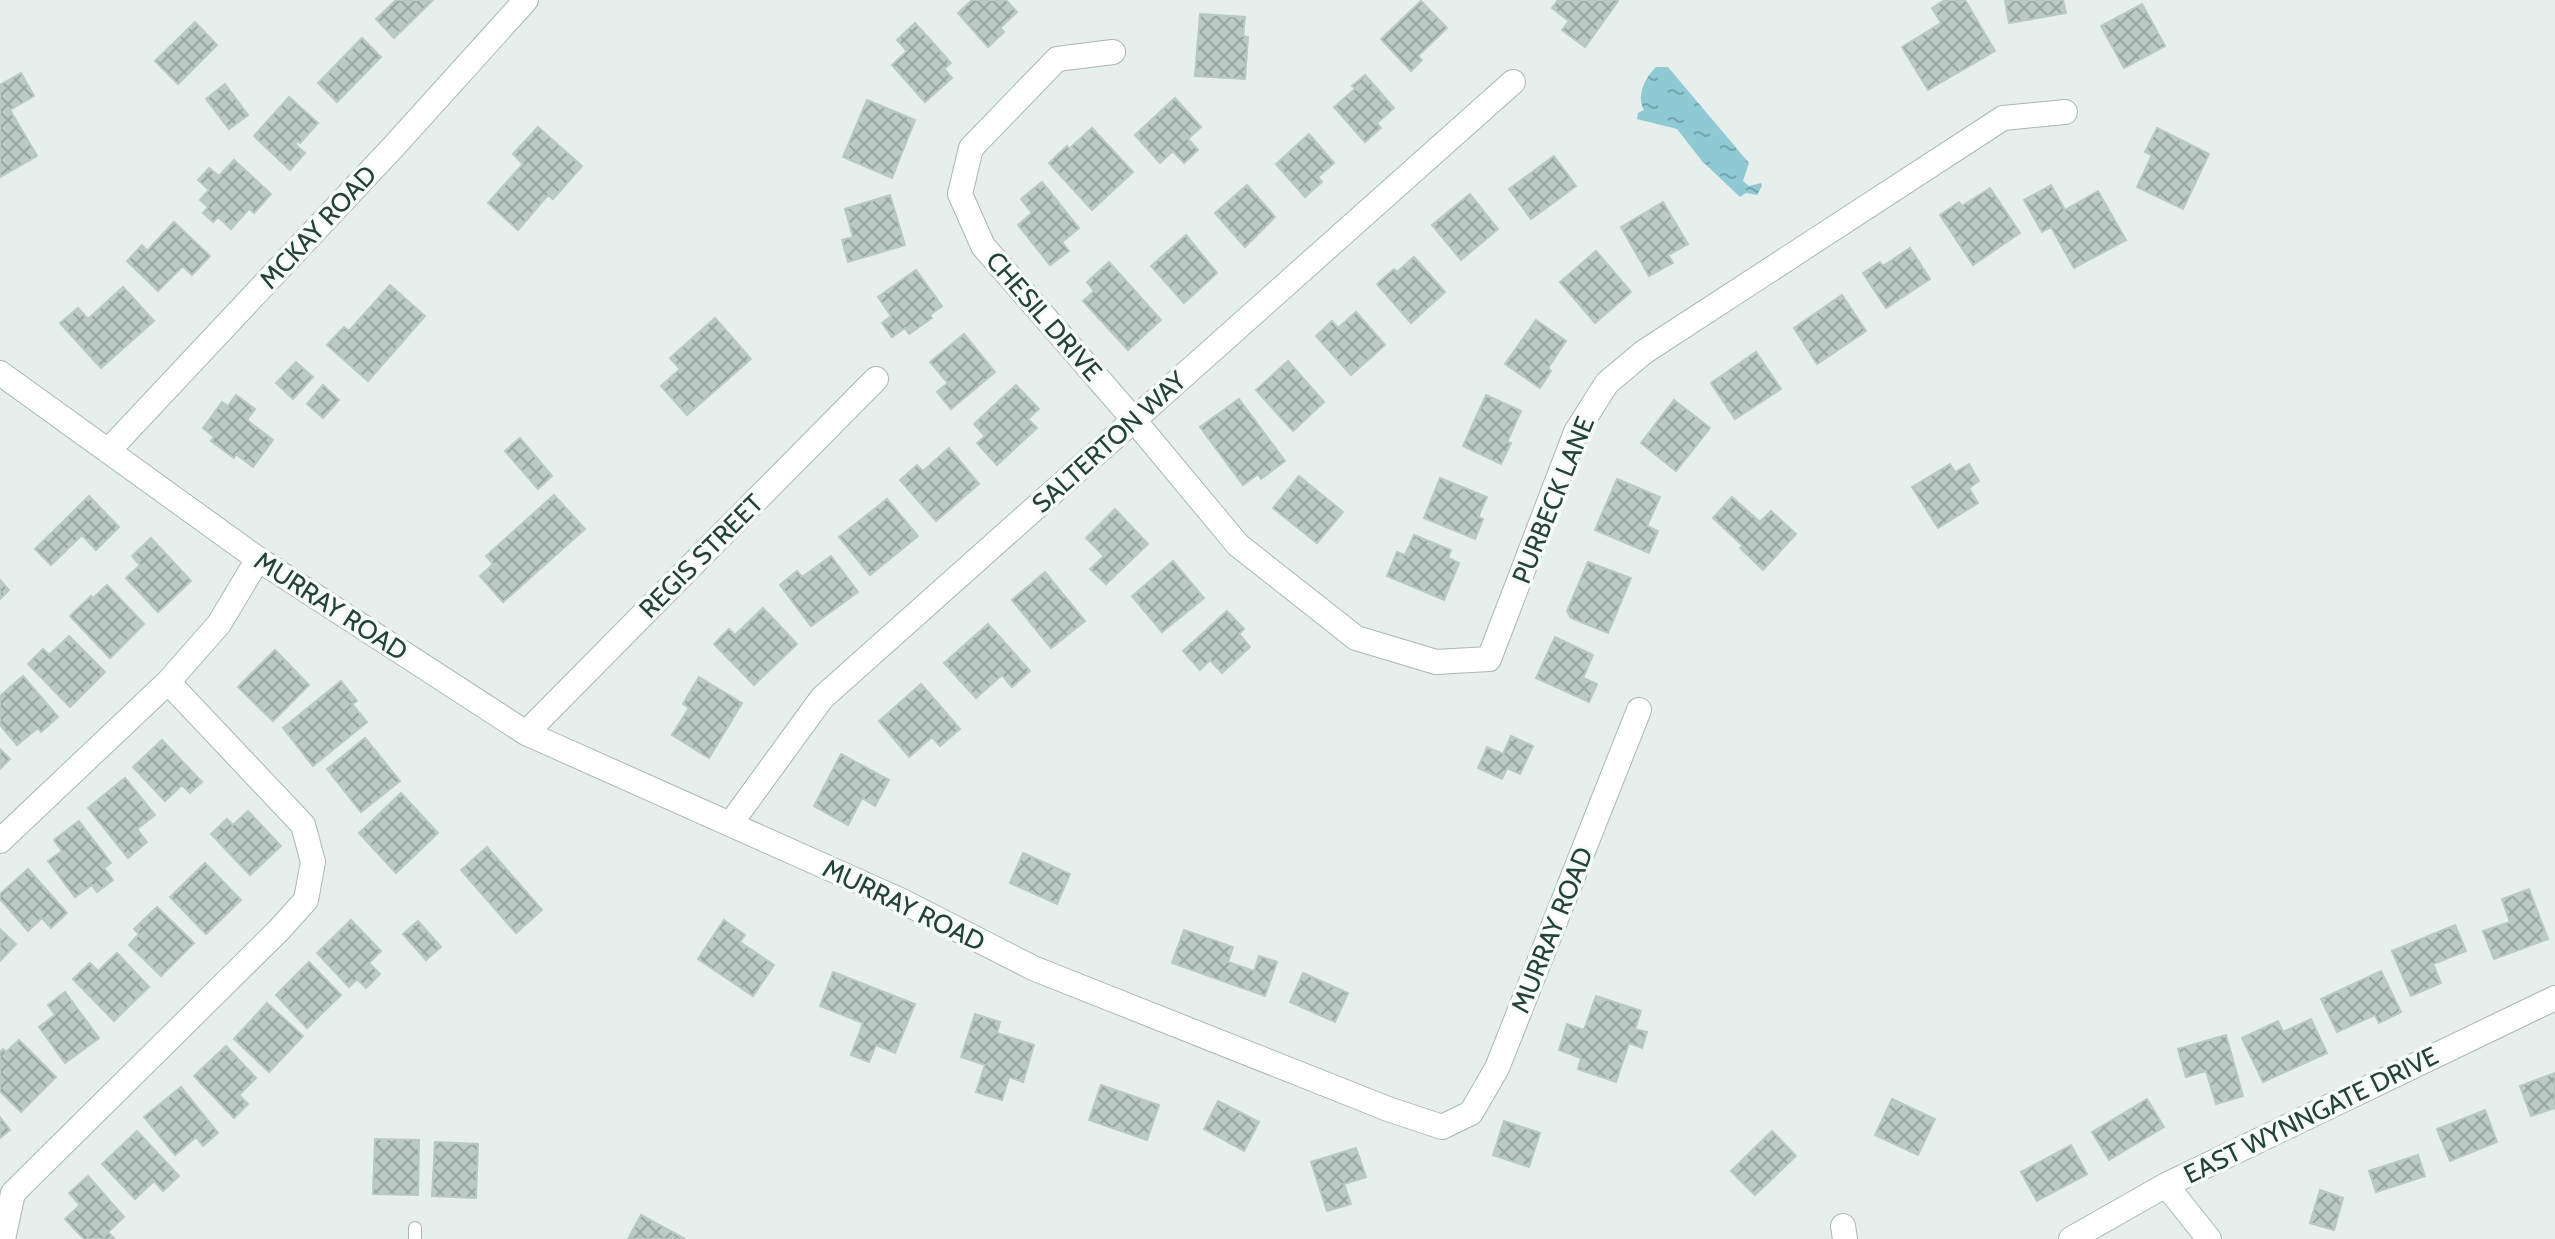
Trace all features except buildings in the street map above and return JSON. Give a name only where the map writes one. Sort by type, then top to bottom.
[{"type":"street","name":"MCKAY ROAD","points":[[108,451],[396,144],[526,0]]},
{"type":"street","name":"CHESIL DRIVE","points":[[1113,52],[1057,59],[971,148],[960,194],[983,246],[1134,420]]},
{"type":"street","name":"SALTERTON WAY","points":[[731,823],[822,698],[1513,82]]},
{"type":"street","name":"PURBECK LANE","points":[[1134,420],[1238,545],[1356,638],[1436,662],[1489,659],[1576,432],[1607,383],[1644,352],[2003,118],[2065,112]]},
{"type":"street","name":"MURRAY ROAD","points":[[0,373],[258,559],[526,733],[900,900],[1033,968],[1388,1109],[1442,1127],[1471,1113],[1497,1068],[1639,710]]},
{"type":"street","name":"REGIS STREET","points":[[526,733],[876,379]]},
{"type":"street","points":[[0,841],[168,682],[219,624],[258,559]]},
{"type":"street","points":[[3,1239],[13,1193],[306,900],[313,862],[303,825],[168,682]]},
{"type":"street","name":"EAST WYNNGATE DRIVE","points":[[2071,1239],[2166,1185],[2555,998]]},
{"type":"street","points":[[2166,1185],[2209,1239]]},
{"type":"water","points":[[1656,67],[1668,67],[1749,163],[1743,181],[1749,186],[1761,183],[1757,195],[1746,193],[1740,197],[1702,161],[1677,129],[1637,119],[1638,113],[1644,110],[1641,98],[1643,87]]}]
